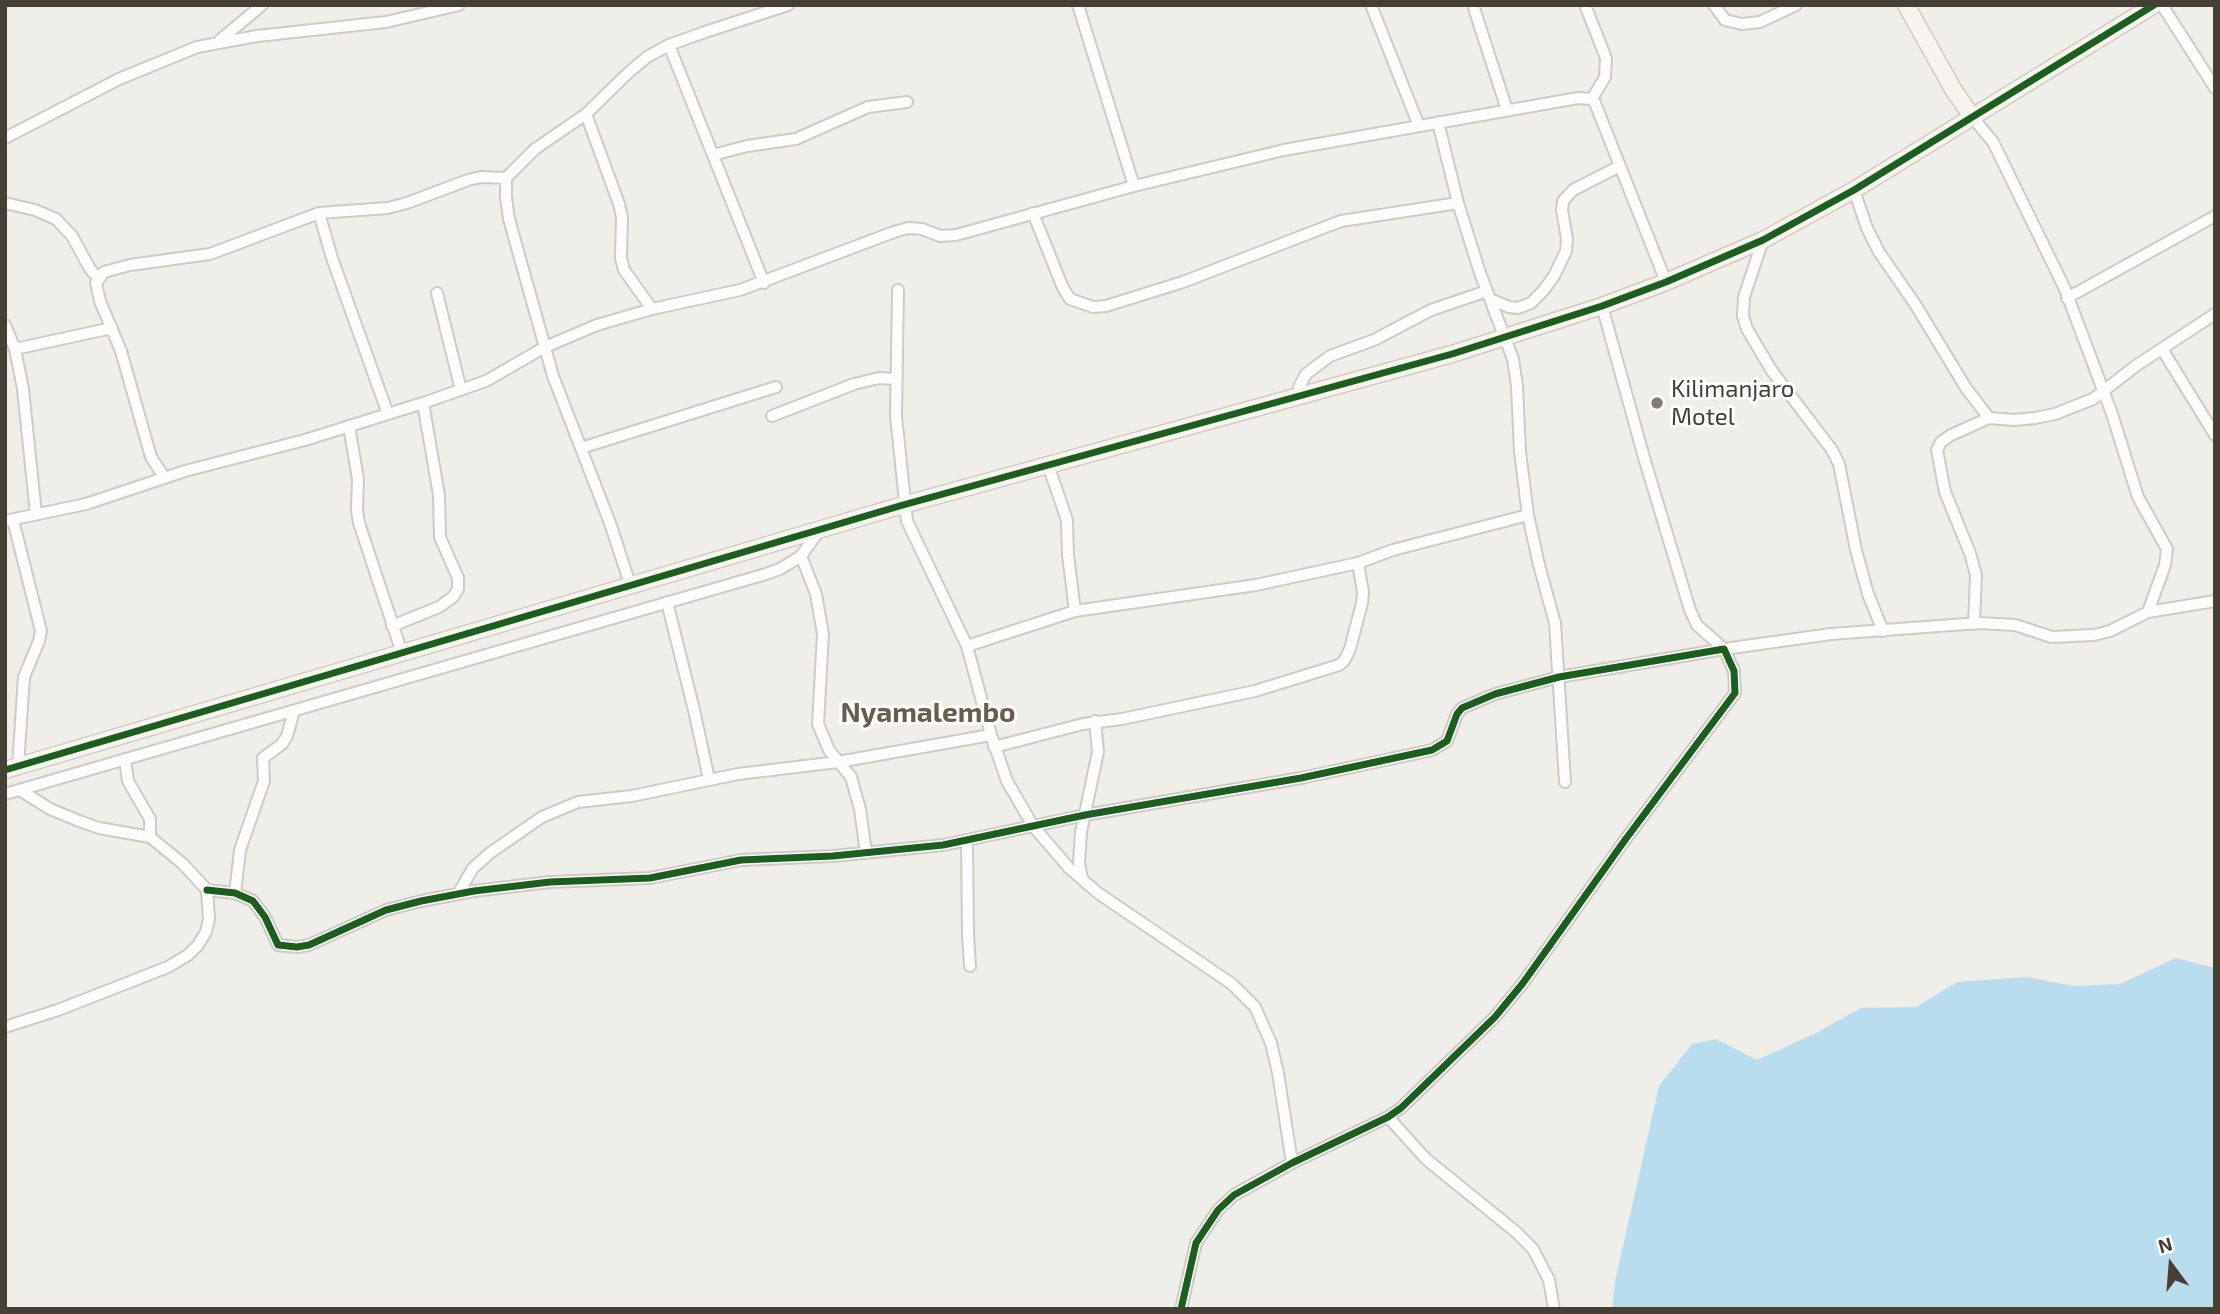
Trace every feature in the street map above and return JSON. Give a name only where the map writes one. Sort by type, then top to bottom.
[{"type":"street","points":[[218,42],[262,5]]},
{"type":"street","points":[[5,138],[119,79],[174,55],[218,42],[386,22],[459,5]]},
{"type":"street","points":[[631,587],[544,347],[509,219],[506,178],[536,149],[586,114],[646,58],[669,46],[788,5]]},
{"type":"street","points":[[1078,5],[1134,186]]},
{"type":"street","points":[[1371,5],[1419,126]]},
{"type":"street","points":[[1473,5],[1507,110]]},
{"type":"street","points":[[1585,5],[1606,58],[1605,77],[1592,99]]},
{"type":"street","points":[[1714,5],[1725,20],[1742,24],[1760,22],[1796,5]]},
{"type":"street","points":[[1906,5],[1953,89],[1993,142],[2067,298],[2122,443],[2138,497],[2167,549],[2165,565],[2148,612]]},
{"type":"street","points":[[1592,99],[1578,98],[1284,150],[1134,186],[956,235],[940,236],[922,229],[908,228],[764,283],[711,298],[652,309],[597,325],[544,347],[512,367],[461,390],[423,403],[304,440],[164,477],[112,496],[9,520],[41,631],[24,677],[12,768],[903,505],[1506,338],[1602,306],[1763,240],[1854,190],[2154,5]]},
{"type":"street","points":[[2162,5],[2215,88]]},
{"type":"street","points":[[669,46],[764,283]]},
{"type":"street","points":[[1592,99],[1666,282]]},
{"type":"street","points":[[713,155],[747,146],[796,139],[868,107],[907,102]]},
{"type":"street","points":[[586,114],[619,204],[624,270],[652,309]]},
{"type":"street","points":[[1438,122],[1458,203],[1506,338],[1517,386],[1520,452],[1528,515],[1555,623],[1565,782]]},
{"type":"street","points":[[1297,395],[1306,374],[1330,356],[1374,340],[1431,310],[1489,295],[1509,307],[1518,308],[1531,303],[1554,276],[1566,251],[1563,201],[1573,190],[1620,166]]},
{"type":"street","points":[[164,477],[151,457],[139,408],[96,289],[98,278],[111,268],[190,258],[226,249],[319,213],[388,208],[468,180],[481,177],[506,178]]},
{"type":"street","points":[[1854,190],[1867,228],[1879,252],[1922,314],[1966,388],[1989,418]]},
{"type":"street","points":[[1033,213],[1070,299],[1093,307],[1106,306],[1184,282],[1341,221],[1458,203]]},
{"type":"street","points":[[5,204],[35,210],[56,219],[72,236],[98,278]]},
{"type":"street","points":[[319,213],[332,258],[388,414]]},
{"type":"street","points":[[2067,298],[2215,216]]},
{"type":"street","points":[[1763,240],[1744,297],[1743,316],[1747,328],[1772,370],[1832,450],[1839,464],[1856,550],[1868,594],[1883,631]]},
{"type":"street","points":[[898,290],[896,379],[903,505],[911,531],[936,577],[967,646],[994,747],[1007,781],[1033,826],[1082,879],[1233,985],[1255,1007],[1271,1043],[1292,1163]]},
{"type":"street","points":[[437,293],[461,390]]},
{"type":"street","points":[[1181,1309],[1196,1243],[1218,1210],[1234,1195],[1292,1163],[1388,1117],[1413,1098],[1494,1017],[1523,984],[1625,840],[1735,693],[1734,671],[1724,649],[1698,625],[1690,610],[1602,306]]},
{"type":"street","points":[[1974,624],[1976,575],[1945,492],[1937,450],[1941,442],[1989,418],[2014,420],[2055,414],[2093,400],[2137,365],[2215,314]]},
{"type":"street","points":[[5,326],[15,349],[23,389],[36,514]]},
{"type":"street","points":[[15,349],[112,328]]},
{"type":"street","points":[[2162,349],[2215,435]]},
{"type":"street","points":[[772,416],[867,380],[896,379]]},
{"type":"street","points":[[582,448],[776,387]]},
{"type":"street","points":[[392,626],[439,607],[453,597],[458,589],[455,571],[440,537],[439,495],[423,403]]},
{"type":"street","points":[[349,426],[358,479],[359,523],[402,653]]},
{"type":"street","points":[[1048,466],[1067,520],[1075,611]]},
{"type":"street","points":[[967,646],[1075,611],[1256,585],[1358,563],[1433,539],[1528,515]]},
{"type":"street","points":[[5,794],[773,572],[801,556],[819,531]]},
{"type":"street","points":[[801,556],[821,613],[822,660],[818,724],[829,750],[851,777],[856,791],[866,853]]},
{"type":"street","points":[[994,747],[1095,722],[1122,719],[1242,694],[1339,665],[1350,649],[1362,603],[1358,563]]},
{"type":"street","points":[[207,890],[235,893],[254,901],[278,945],[284,947],[309,944],[396,907],[458,894],[550,881],[650,878],[741,860],[866,853],[967,841],[1085,815],[1301,778],[1432,750],[1447,741],[1457,713],[1468,704],[1559,677],[1831,634],[1974,624],[2015,625],[2052,637],[2094,635],[2110,631],[2148,612],[2215,601]]},
{"type":"street","points":[[667,602],[709,779]]},
{"type":"street","points":[[235,893],[240,850],[264,781],[263,758],[282,744],[294,712]]},
{"type":"street","points":[[1082,879],[1080,848],[1098,752],[1095,722]]},
{"type":"street","points":[[458,894],[468,874],[480,861],[542,817],[560,808],[592,799],[632,796],[709,779],[838,762],[991,735]]},
{"type":"street","points":[[125,759],[128,781],[150,818],[150,837]]},
{"type":"street","points":[[5,1027],[168,967],[188,955],[206,932],[209,919],[207,890],[183,864],[150,837],[99,828],[79,821],[50,809],[20,790]]},
{"type":"street","points":[[967,841],[971,966]]},
{"type":"street","points":[[1388,1117],[1426,1159],[1516,1232],[1533,1250],[1549,1280],[1553,1309]]},
{"type":"water","points":[[2176,958],[2215,968],[2215,1309],[1612,1309],[1615,1282],[1659,1086],[1692,1044],[1716,1039],[1757,1060],[1814,1034],[1861,1008],[1916,1007],[1957,982],[2026,977],[2074,986],[2120,984]]},
{"type":"cycle path","points":[[5,770],[903,505],[1452,354],[1602,306],[1763,240],[1854,190],[2154,5]]},
{"type":"cycle path","points":[[207,890],[235,893],[253,901],[265,917],[278,945],[297,947],[309,945],[386,910],[474,891],[550,882],[650,878],[741,860],[833,856],[943,845],[1085,815],[1301,778],[1432,750],[1447,741],[1462,708],[1495,694],[1559,677],[1724,649],[1734,671],[1735,693],[1523,983],[1495,1017],[1401,1108],[1234,1195],[1218,1210],[1196,1243],[1181,1309]]},
{"type":"place","name":"Kilimanjaro Motel","points":[[1657,403]]},
{"type":"district","name":"Nyamalembo","points":[[928,713]]}]
